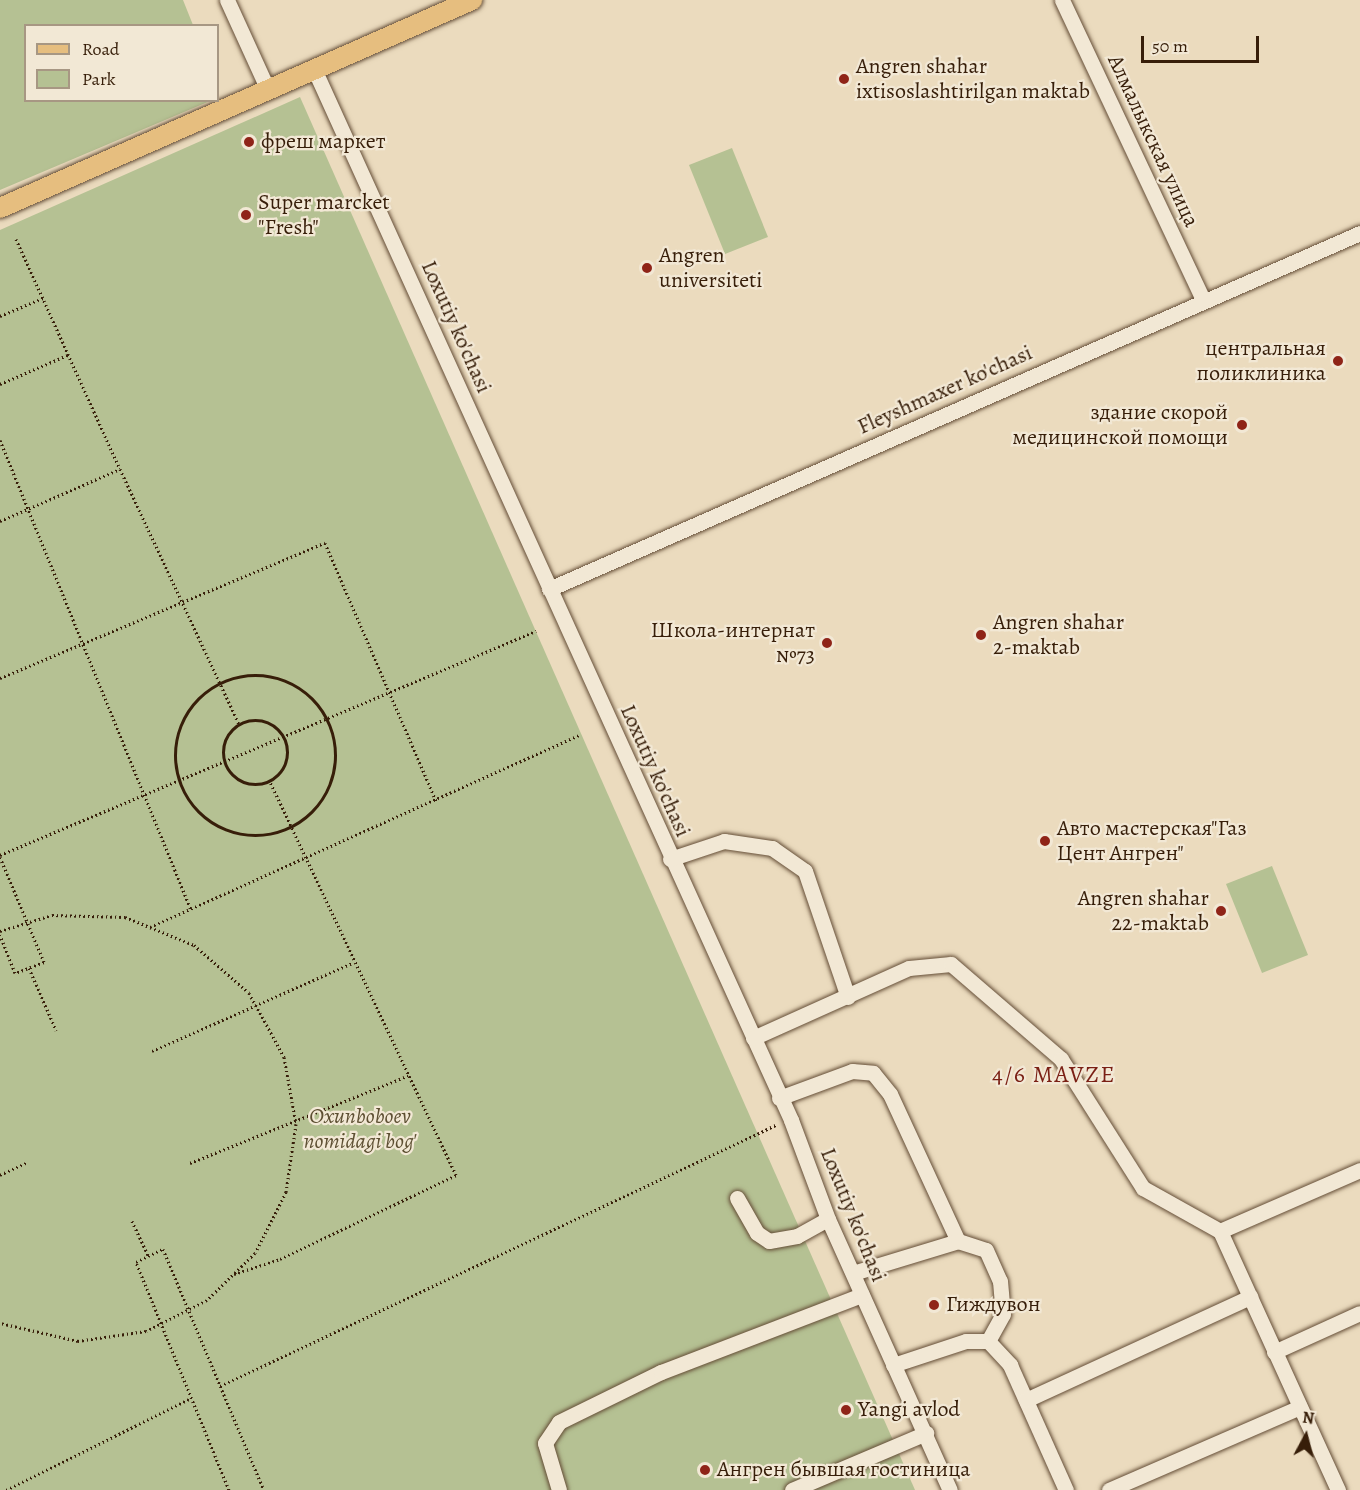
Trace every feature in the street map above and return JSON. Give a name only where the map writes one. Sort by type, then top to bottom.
[{"type":"main road","points":[[0,208],[472,0]]},
{"type":"street","points":[[227,0],[268,90]]},
{"type":"street","name":"Алмалыкская улица","points":[[1062,0],[1203,300]]},
{"type":"street","name":"Loxutiy ko'chasi","points":[[315,71],[670,859],[791,1120],[828,1219],[950,1490]]},
{"type":"street","name":"Fleyshmaxer ko'chasi","points":[[549,589],[1360,233]]},
{"type":"street","points":[[670,859],[724,841],[772,848],[805,871],[848,997]]},
{"type":"street","points":[[753,1038],[909,968],[951,964],[1061,1059],[1143,1188],[1220,1230],[1338,1490]]},
{"type":"street","points":[[779,1098],[852,1071],[873,1073],[890,1094],[958,1241]]},
{"type":"street","points":[[1220,1230],[1360,1170]]},
{"type":"street","points":[[736,1197],[757,1233],[769,1241],[797,1236],[828,1219]]},
{"type":"street","points":[[853,1274],[958,1241],[986,1250],[999,1281],[1003,1314],[988,1341]]},
{"type":"street","points":[[559,1490],[545,1443],[559,1422],[661,1372],[862,1295]]},
{"type":"street","points":[[1026,1400],[1250,1297]]},
{"type":"street","points":[[1274,1352],[1360,1313]]},
{"type":"street","points":[[893,1365],[966,1341],[988,1341],[1010,1365],[1065,1490]]},
{"type":"street","points":[[1108,1490],[1300,1407]]},
{"type":"street","points":[[792,1490],[926,1433]]},
{"type":"path","points":[[16,239],[180,601],[239,724]]},
{"type":"path","points":[[0,316],[43,298]]},
{"type":"path","points":[[0,384],[68,355]]},
{"type":"path","points":[[0,440],[191,910]]},
{"type":"path","points":[[0,521],[120,469]]},
{"type":"path","points":[[0,678],[180,601],[325,543],[387,693],[436,801]]},
{"type":"path","points":[[0,1323],[78,1341],[146,1331],[189,1310],[233,1274],[255,1252],[286,1192],[295,1121],[284,1057],[255,1005],[194,945],[150,927],[115,917],[52,915],[27,922],[0,933],[15,973],[44,962],[27,922],[0,856],[179,785],[285,739],[327,718],[536,631]]},
{"type":"path","points":[[263,675],[288,682],[311,697],[327,718],[335,744],[334,770],[325,795],[289,828],[260,836],[234,833],[210,822],[179,785],[174,754],[178,728],[192,705],[219,684],[263,675]]},
{"type":"path","points":[[266,721],[285,739],[285,765],[270,781],[248,783],[225,765],[224,741],[239,724],[266,721]]},
{"type":"path","points":[[150,927],[305,861],[581,734]]},
{"type":"path","points":[[233,1274],[280,1259],[456,1175],[352,963],[289,828],[270,781]]},
{"type":"path","points":[[152,1051],[352,963]]},
{"type":"path","points":[[29,968],[56,1030]]},
{"type":"path","points":[[190,1163],[408,1076]]},
{"type":"path","points":[[220,1386],[753,1132],[791,1120]]},
{"type":"path","points":[[0,1175],[26,1163]]},
{"type":"path","points":[[132,1221],[148,1256]]},
{"type":"path","points":[[229,1490],[136,1262],[163,1249],[264,1490]]},
{"type":"path","points":[[6,1490],[191,1398]]},
{"type":"green space","points":[[0,0],[183,0],[193,24],[24,24],[24,102],[208,102],[0,190]]},
{"type":"green space","name":"Oxunboboev nomidagi bog'","points":[[300,97],[915,1490],[0,1490],[0,230]]},
{"type":"green space","points":[[732,148],[768,237],[725,254],[689,165]]},
{"type":"green space","points":[[1272,866],[1308,955],[1262,973],[1226,884]]},
{"type":"place","name":"Angren shahar ixtisoslashtirilgan maktab","points":[[844,79]]},
{"type":"place","name":"фреш маркет","points":[[249,142]]},
{"type":"place","name":"Super marcket \"Fresh\"","points":[[246,215]]},
{"type":"place","name":"Angren universiteti","points":[[647,268]]},
{"type":"place","name":"центральная поликлиника","points":[[1338,361]]},
{"type":"place","name":"здание скорой медицинской помощи","points":[[1242,425]]},
{"type":"place","name":"Angren shahar 2-maktab","points":[[981,635]]},
{"type":"place","name":"Школа-интернат №73","points":[[827,643]]},
{"type":"place","name":"Авто мастерская\"Газ Цент Ангрен\"","points":[[1045,841]]},
{"type":"place","name":"Angren shahar 22-maktab","points":[[1221,911]]},
{"type":"place","name":"Гиждувон","points":[[934,1305]]},
{"type":"place","name":"Yangi avlod","points":[[846,1410]]},
{"type":"place","name":"Ангрен бывшая гостиница","points":[[705,1470]]},
{"type":"district","name":"4/6 MAVZE","points":[[1054,1075]]}]
